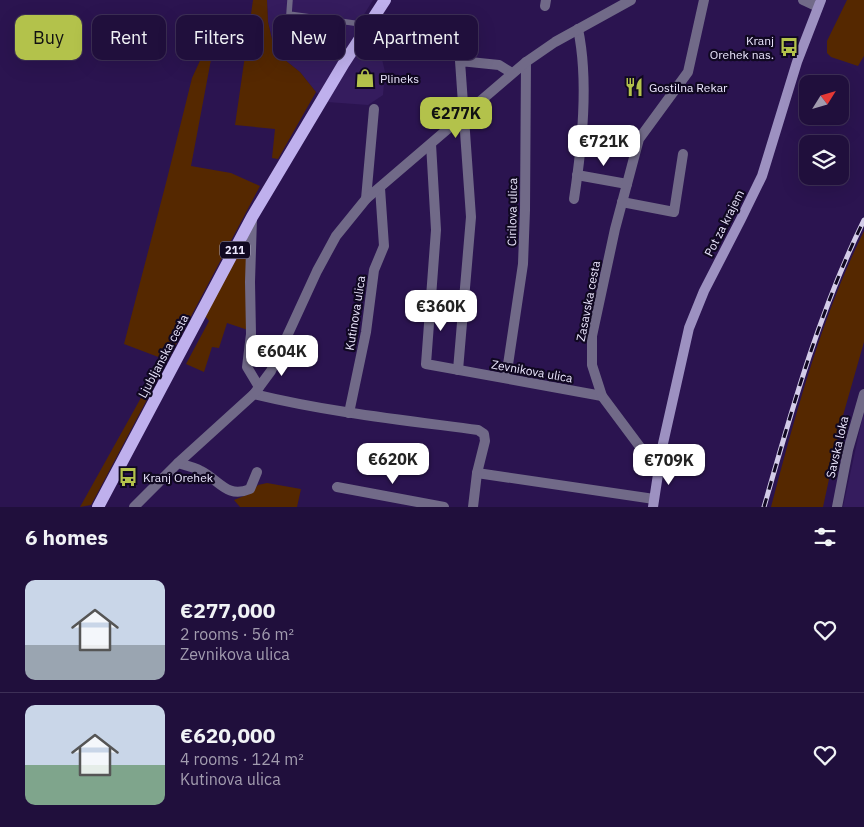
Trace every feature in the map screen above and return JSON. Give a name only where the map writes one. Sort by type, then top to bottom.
[{"type":"main road","name":"Ljubljanska cesta","points":[[375,15],[385,0]]},
{"type":"main road","name":"Ljubljanska cesta","points":[[98,507],[252,217],[302,131],[355,46]]},
{"type":"street","points":[[134,507],[178,463],[257,391],[271,371],[317,271],[336,236],[366,199],[526,62],[555,42],[631,0]]},
{"type":"street","name":"Zasavska cesta","points":[[660,461],[654,460],[643,451],[602,396],[592,365],[592,336],[622,202],[639,139],[688,72],[704,0]]},
{"type":"street","points":[[803,0],[820,3]]},
{"type":"street","name":"Pot za krajem","points":[[660,461],[680,365],[695,312],[717,263],[762,176],[797,62],[820,3]]},
{"type":"street","points":[[574,199],[583,102],[581,40],[578,29]]},
{"type":"street","points":[[458,370],[472,217],[460,62],[499,65],[512,73]]},
{"type":"street","name":"Cirilova ulica","points":[[506,378],[523,264],[526,62]]},
{"type":"street","points":[[366,199],[374,109]]},
{"type":"street","name":"Zevnikova ulica","points":[[431,144],[436,230],[426,364],[602,396]]},
{"type":"street","points":[[622,202],[674,212],[683,154]]},
{"type":"street","points":[[577,175],[627,184]]},
{"type":"street","name":"Kutinova ulica","points":[[349,413],[366,332],[374,270],[384,246],[380,188]]},
{"type":"street","name":"Ljubljanska cesta","points":[[252,217],[251,334],[247,367],[257,391]]},
{"type":"street","points":[[257,391],[294,404],[478,430],[484,434],[485,441],[477,473],[472,507]]},
{"type":"street","name":"Savska loka","points":[[837,507],[848,450],[864,394]]},
{"type":"street","points":[[477,473],[654,503],[660,461]]},
{"type":"street","points":[[178,463],[200,470],[231,492],[242,493],[250,489],[257,472]]},
{"type":"street","points":[[337,487],[444,507]]},
{"type":"lane","points":[[290,0],[289,14],[355,23]]},
{"type":"shaded area","points":[[253,0],[267,0],[268,22],[273,44],[273,60],[285,60],[300,72],[316,92],[278,159],[272,158],[275,129],[235,125],[244,60],[263,60],[263,15],[251,15]]},
{"type":"shaded area","points":[[267,0],[373,0],[364,15],[355,15],[355,60],[382,60],[385,72],[383,95],[368,105],[327,102],[300,72],[285,60],[345,60],[345,15],[273,15],[273,44],[268,22]]},
{"type":"shaded area","points":[[847,0],[864,0],[864,56],[858,66],[831,57],[827,53],[827,41]]},
{"type":"shaded area","points":[[200,60],[211,60],[191,166],[231,173],[260,186],[91,505],[80,507],[152,378],[161,358],[124,344],[192,78]]},
{"type":"shaded area","points":[[864,231],[864,342],[842,419],[823,507],[771,507],[800,401],[822,332]]},
{"type":"shaded area","points":[[246,241],[248,242],[248,330],[227,323],[219,348],[212,347],[204,372],[186,364],[209,321],[205,316]]},
{"type":"shaded area","points":[[864,414],[864,507],[843,507],[861,424]]},
{"type":"shaded area","points":[[267,483],[301,489],[297,507],[240,507],[234,500],[249,494],[258,485]]},
{"type":"railway","points":[[764,507],[796,397],[820,325],[833,290],[864,220]]},
{"type":"place","name":"Kranj Orehek nas.","points":[[789,47]]},
{"type":"place","name":"Plineks","points":[[365,78]]},
{"type":"place","name":"Gostilna Rekar","points":[[634,87]]},
{"type":"place","name":"Kranj Orehek","points":[[128,477]]}]
